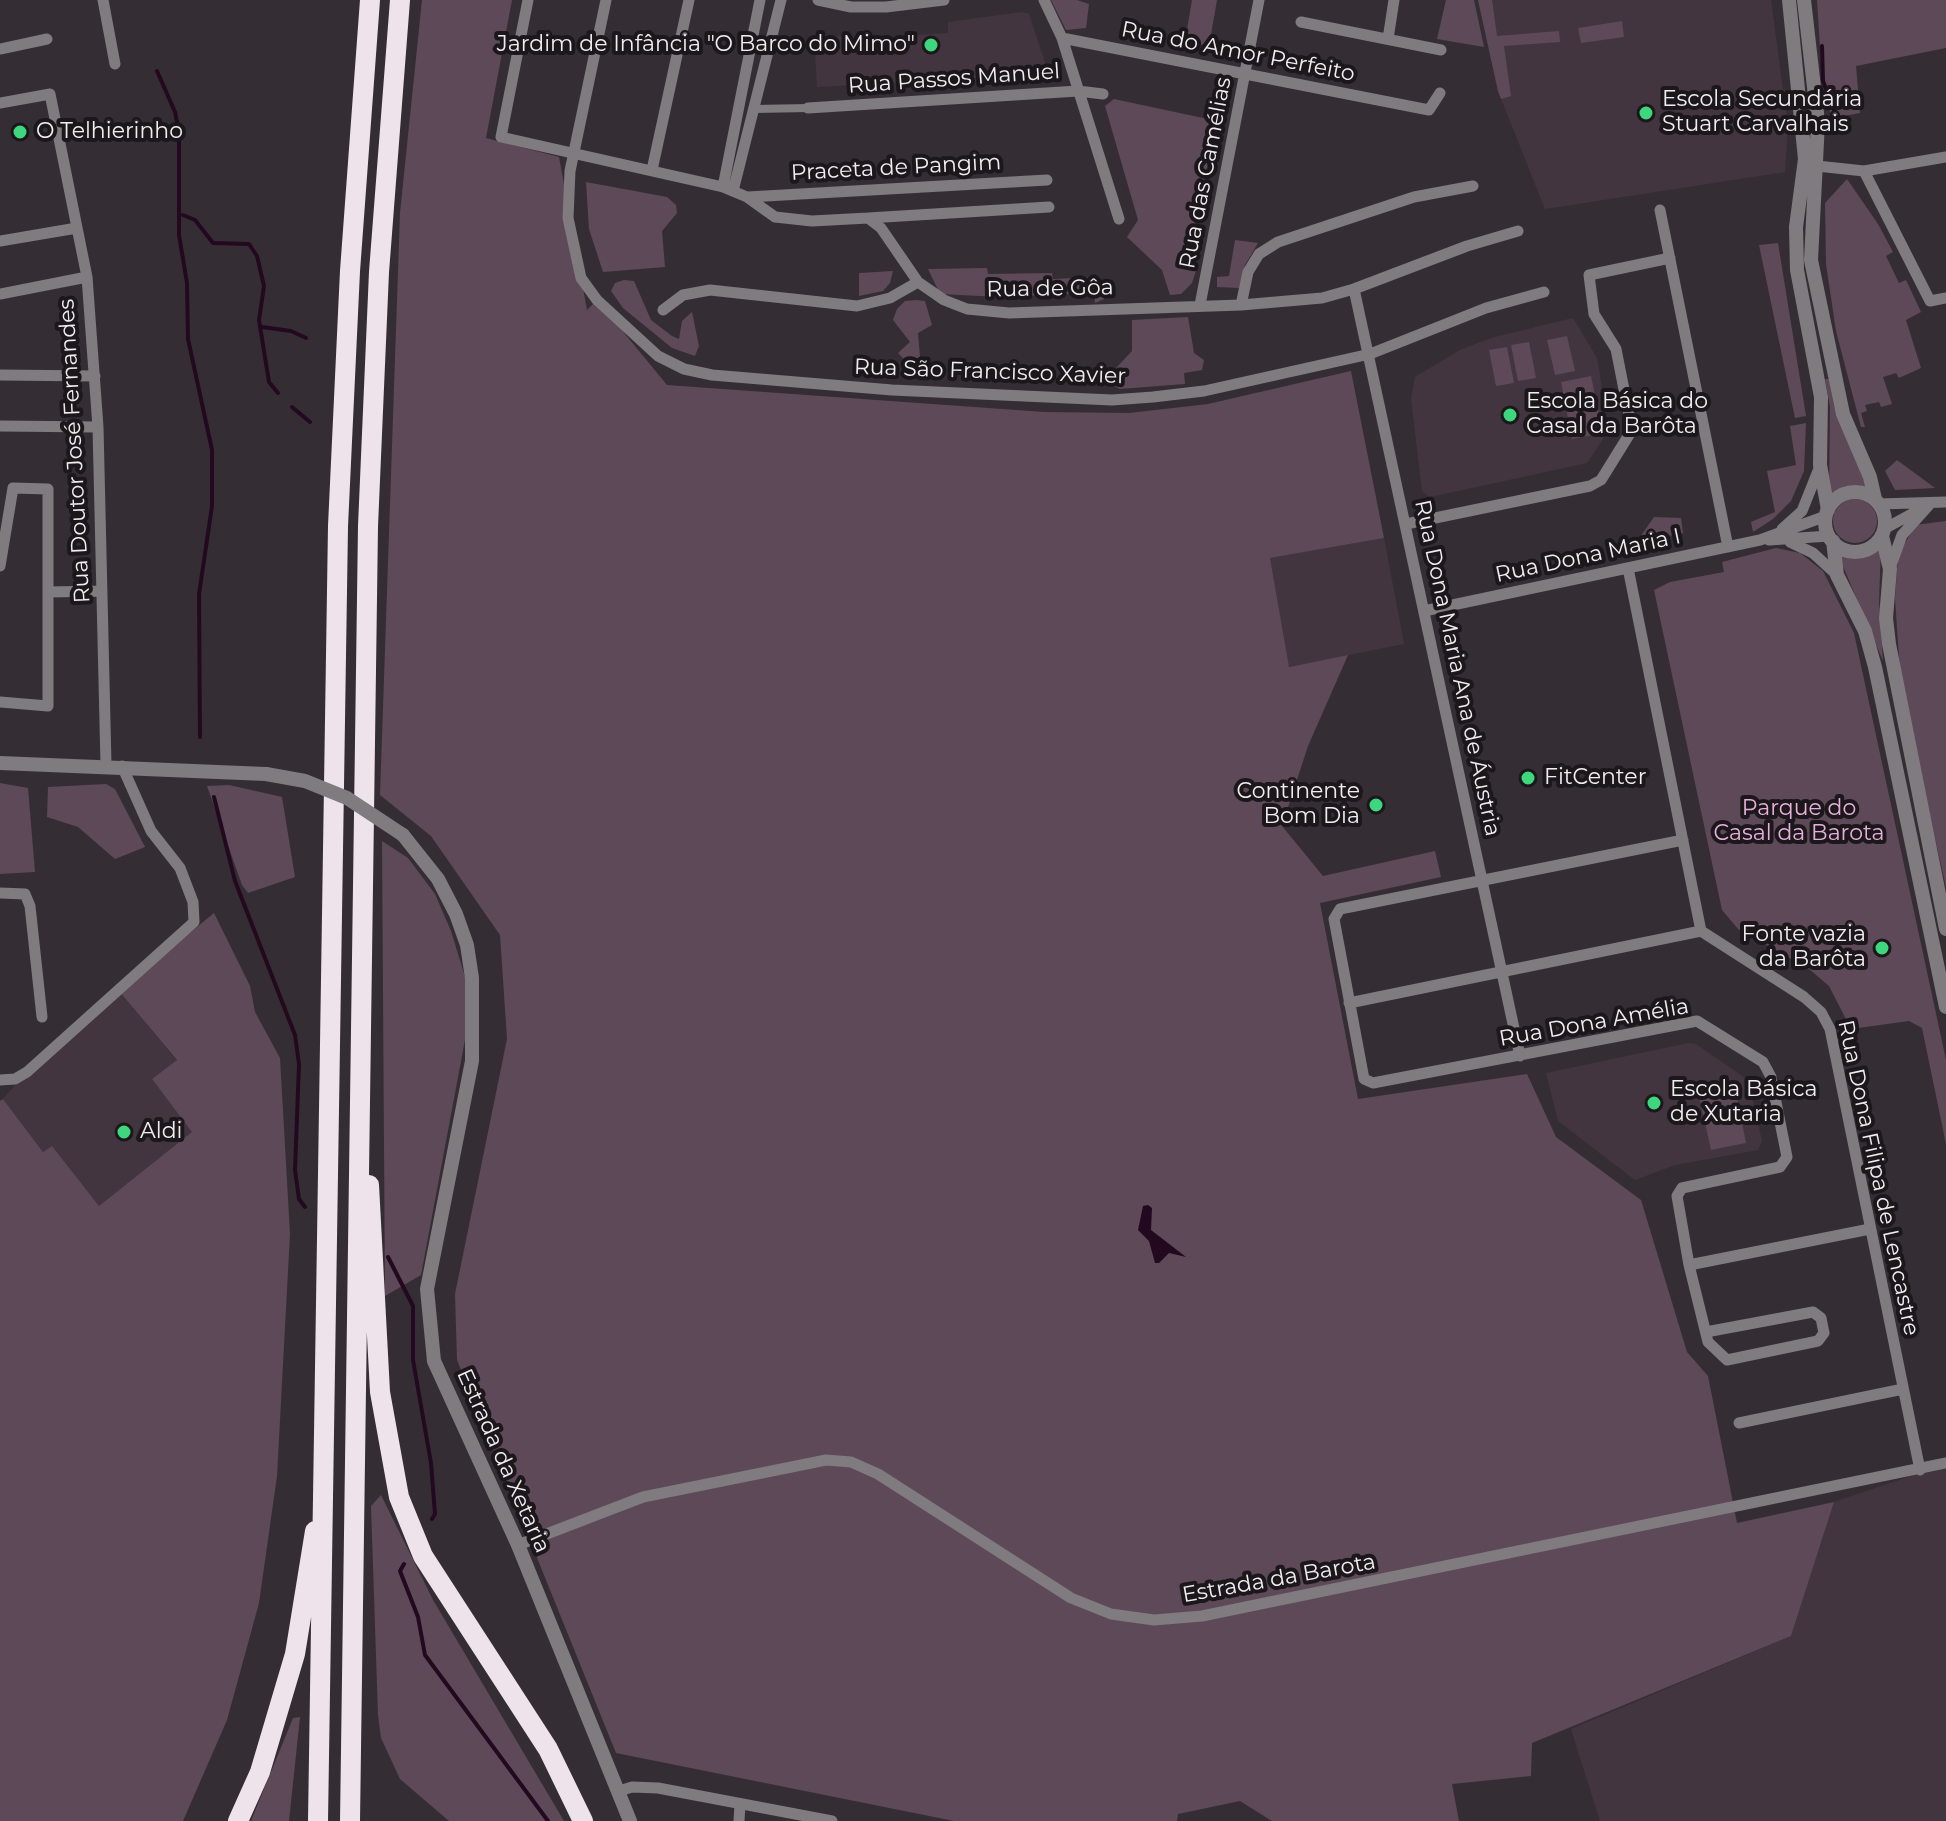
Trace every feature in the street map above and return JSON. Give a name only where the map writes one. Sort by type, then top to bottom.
[{"type":"highway","points":[[318,1821],[338,526],[350,271],[370,0]]},
{"type":"highway","points":[[350,1821],[368,526],[379,272],[400,0]]},
{"type":"highway","points":[[360,1123],[373,1213],[380,1392],[399,1497],[423,1556],[548,1749],[583,1821]]},
{"type":"highway","points":[[238,1821],[260,1772],[295,1654],[325,1476]]},
{"type":"street","points":[[103,0],[115,64]]},
{"type":"street","points":[[528,0],[501,137],[728,189],[747,197],[775,217],[812,221],[1049,207]]},
{"type":"street","name":"Rua São Francisco Xavier","points":[[606,0],[570,171],[568,218],[581,278],[597,300],[658,356],[684,369],[712,375],[858,387],[1112,400],[1204,391],[1370,354],[1486,308],[1544,292]]},
{"type":"street","points":[[652,170],[689,0]]},
{"type":"street","points":[[728,189],[760,0]]},
{"type":"street","points":[[728,189],[754,109],[781,0]]},
{"type":"street","points":[[818,0],[850,4],[944,0]]},
{"type":"street","points":[[1044,0],[1062,38],[1119,219]]},
{"type":"street","name":"Rua das Camélias","points":[[1200,305],[1259,0]]},
{"type":"street","points":[[1388,39],[1394,0]]},
{"type":"street","points":[[1789,0],[1805,159],[1796,227],[1797,270],[1821,397],[1820,465],[1831,539],[1837,575],[1865,631],[1875,667],[1946,1007]]},
{"type":"street","points":[[1804,0],[1818,122],[1811,236],[1813,273],[1843,414],[1885,516],[1883,533],[1890,569]]},
{"type":"street","points":[[1301,22],[1441,50]]},
{"type":"street","name":"Rua do Amor Perfeito","points":[[1062,38],[1429,110],[1440,93]]},
{"type":"street","points":[[0,49],[47,39]]},
{"type":"street","name":"Rua Passos Manuel","points":[[808,108],[1078,91],[1103,94]]},
{"type":"street","name":"Rua Doutor José Fernandes","points":[[0,103],[50,94],[87,277],[98,427],[106,765]]},
{"type":"street","points":[[754,109],[808,108]]},
{"type":"street","points":[[1817,166],[1864,171],[1946,157]]},
{"type":"street","points":[[1864,171],[1930,301],[1946,298]]},
{"type":"street","name":"Praceta de Pangim","points":[[747,197],[1047,180]]},
{"type":"street","points":[[1241,305],[1248,272],[1259,254],[1278,242],[1414,197],[1473,186]]},
{"type":"street","points":[[1660,210],[1728,547]]},
{"type":"street","name":"Rua de Gôa","points":[[868,218],[881,228],[918,282],[944,300],[967,309],[1009,313],[1241,305],[1322,298],[1354,289],[1405,267],[1518,231]]},
{"type":"street","points":[[0,241],[77,228]]},
{"type":"street","points":[[1406,524],[1590,486],[1601,480],[1632,430],[1616,349],[1594,314],[1589,275],[1670,258]]},
{"type":"street","points":[[0,294],[87,277]]},
{"type":"street","points":[[663,310],[683,295],[710,290],[857,306],[890,298],[918,282]]},
{"type":"street","name":"Rua Dona Maria Ana de Áustria","points":[[1354,289],[1520,1056]]},
{"type":"street","points":[[0,375],[95,376]]},
{"type":"street","points":[[0,426],[98,427]]},
{"type":"street","name":"Rua Dona Maria I","points":[[1760,540],[1785,527],[1802,511],[1815,487],[1820,465]]},
{"type":"street","points":[[0,566],[13,488],[48,489],[48,706],[0,702]]},
{"type":"street","points":[[1827,513],[1833,502],[1848,493],[1867,494],[1877,501],[1929,505],[1946,502]]},
{"type":"street","points":[[1831,539],[1855,552],[1871,547],[1883,533],[1929,505]]},
{"type":"street","points":[[1929,505],[1902,535],[1890,569],[1886,618],[1946,929]]},
{"type":"street","name":"Rua Dona Maria I","points":[[1424,611],[1760,540],[1827,513]]},
{"type":"street","name":"Rua Dona Maria I","points":[[1760,540],[1831,539]]},
{"type":"street","name":"Rua Dona Maria I","points":[[1782,540],[1801,546],[1837,575]]},
{"type":"street","points":[[1628,568],[1683,840],[1701,931],[1349,1003],[1334,919],[1340,909],[1683,840]]},
{"type":"street","points":[[49,592],[102,591]]},
{"type":"street","name":"Estrada da Xetaria","points":[[0,763],[266,774],[305,781],[347,798],[403,835],[438,879],[467,945],[472,978],[472,1061],[427,1289],[434,1361],[518,1545],[630,1821]]},
{"type":"street","points":[[0,1080],[15,1079],[27,1072],[194,922],[193,902],[180,868],[151,831],[122,766]]},
{"type":"street","points":[[0,893],[25,894],[30,906],[42,1017]]},
{"type":"street","name":"Rua Dona Filipa de Lencastre","points":[[1701,931],[1804,997],[1821,1012],[1833,1042],[1920,1470]]},
{"type":"street","name":"Rua Dona Amélia","points":[[1349,1003],[1364,1079],[1373,1083],[1697,1021],[1763,1062],[1771,1077],[1787,1157],[1780,1167],[1682,1188],[1677,1196],[1689,1265]]},
{"type":"street","points":[[1706,1332],[1813,1312],[1821,1318],[1824,1333],[1818,1341],[1727,1360],[1708,1342],[1689,1265],[1870,1229]]},
{"type":"street","points":[[1739,1423],[1903,1389]]},
{"type":"street","name":"Estrada da Barota","points":[[518,1545],[643,1497],[826,1460],[851,1462],[878,1474],[1071,1598],[1111,1614],[1154,1620],[1202,1616],[1946,1463]]},
{"type":"street","points":[[619,1791],[632,1787],[658,1788],[802,1818],[832,1821]]},
{"type":"street","points":[[739,1821],[740,1804]]},
{"type":"shaded area","name":"Escola Secundária Stuart Carvalhais","points":[[1478,0],[1771,0],[1788,127],[1785,172],[1545,209],[1498,91]]},
{"type":"shaded area","name":"Jardim de Infância \"O Barco do Mimo\"","points":[[1022,12],[1029,14],[1049,75],[817,87],[815,52],[823,52],[822,35],[872,38],[948,33],[948,22]]},
{"type":"shaded area","name":"Escola Básica do Casal da Barôta","points":[[1573,318],[1597,358],[1609,430],[1587,463],[1430,497],[1422,491],[1411,399],[1415,377],[1460,350],[1491,338]]},
{"type":"shaded area","points":[[1384,538],[1404,644],[1288,667],[1270,558]]},
{"type":"shaded area","points":[[119,991],[177,1061],[152,1079],[193,1132],[99,1206],[52,1146],[43,1152],[3,1099],[27,1072]]},
{"type":"shaded area","name":"Escola Básica de Xutaria","points":[[1696,1044],[1748,1080],[1762,1141],[1758,1150],[1675,1165],[1635,1180],[1558,1121],[1546,1073]]},
{"type":"shaded area","points":[[1143,1206],[1152,1208],[1151,1230],[1186,1257],[1169,1253],[1155,1263],[1149,1241],[1138,1230]]},
{"type":"shaded area","points":[[1946,1469],[1946,1821],[1600,1821],[1571,1729],[1791,1636],[1834,1502],[1914,1475]]},
{"type":"green space","points":[[422,0],[512,0],[486,138],[559,157],[587,310],[597,300],[667,385],[1044,412],[1129,413],[1208,404],[1351,371],[1384,538],[1270,558],[1289,667],[1348,655],[1308,746],[1282,826],[1323,876],[1435,851],[1441,877],[1320,903],[1358,1099],[1527,1074],[1556,1137],[1641,1200],[1687,1352],[1708,1376],[1737,1523],[1834,1502],[1791,1636],[1532,1743],[1531,1776],[1452,1784],[1459,1821],[1272,1821],[1240,1801],[1178,1814],[1177,1821],[954,1821],[616,1753],[457,1360],[455,1294],[507,1039],[500,935],[431,836],[380,795],[400,213]]},
{"type":"green space","points":[[1051,0],[1077,0],[1089,4],[1086,28],[1066,30]]},
{"type":"green space","points":[[1192,0],[1217,0],[1209,46],[1185,41]]},
{"type":"green space","points":[[1446,0],[1474,0],[1484,47],[1437,39]]},
{"type":"green space","points":[[1478,0],[1492,0],[1497,36],[1559,31],[1560,42],[1504,46],[1511,96],[1501,99],[1498,91]]},
{"type":"green space","points":[[1817,0],[1946,0],[1946,48],[1856,66],[1860,113],[1833,118],[1823,95]]},
{"type":"green space","points":[[1622,21],[1624,37],[1581,43],[1578,28]]},
{"type":"green space","points":[[1114,99],[1217,121],[1187,259],[1197,268],[1192,283],[1181,294],[1170,295],[1162,270],[1127,237],[1138,220],[1105,106]]},
{"type":"green space","points":[[1847,179],[1878,224],[1893,252],[1886,256],[1899,283],[1906,280],[1921,312],[1906,320],[1921,368],[1899,378],[1896,373],[1883,377],[1892,404],[1881,407],[1879,402],[1865,405],[1867,411],[1861,413],[1865,427],[1861,427],[1836,331],[1826,264],[1825,203]]},
{"type":"green space","points":[[586,182],[667,197],[676,205],[677,213],[662,231],[665,267],[603,272],[589,229]]},
{"type":"green space","points":[[1235,240],[1258,243],[1245,265],[1239,288],[1217,287],[1217,277],[1229,276]]},
{"type":"green space","points":[[1778,243],[1806,416],[1795,418],[1759,245]]},
{"type":"green space","points":[[987,268],[988,274],[1052,273],[1053,279],[1096,277],[1103,284],[1104,299],[1095,303],[1094,293],[1000,297],[940,294],[928,269]]},
{"type":"green space","points":[[893,271],[890,283],[883,291],[859,296],[859,273]]},
{"type":"green space","points":[[634,281],[651,320],[672,336],[679,339],[682,321],[692,312],[699,346],[695,356],[672,348],[623,308],[611,291],[615,283]]},
{"type":"green space","points":[[905,301],[925,301],[932,325],[918,333],[921,369],[910,366],[898,353],[910,342],[893,320],[897,309]]},
{"type":"green space","points":[[1188,317],[1194,353],[1204,360],[1202,370],[1184,373],[1185,384],[1120,389],[1104,381],[1132,351],[1132,320]]},
{"type":"green space","points":[[1567,336],[1575,371],[1555,375],[1547,340]]},
{"type":"green space","points":[[1529,342],[1536,378],[1518,381],[1511,345]]},
{"type":"green space","points":[[1507,347],[1514,383],[1496,386],[1489,350]]},
{"type":"green space","points":[[1591,376],[1603,433],[1572,439],[1561,382]]},
{"type":"green space","points":[[1825,379],[1829,379],[1834,406],[1867,487],[1850,486],[1829,496],[1830,407]]},
{"type":"green space","points":[[1806,423],[1804,471],[1791,501],[1773,519],[1753,532],[1751,522],[1775,512],[1767,471],[1796,465],[1790,426]]},
{"type":"green space","points":[[1897,460],[1935,488],[1895,490],[1885,471]]},
{"type":"green space","points":[[1855,499],[1871,505],[1877,521],[1871,537],[1855,543],[1839,537],[1833,521],[1839,505]]},
{"type":"green space","points":[[1654,517],[1681,518],[1683,533],[1636,543]]},
{"type":"green space","name":"Parque do Casal da Barota","points":[[1946,521],[1946,887],[1901,687],[1895,598],[1898,556],[1915,525]]},
{"type":"green space","points":[[1881,545],[1879,602],[1883,661],[1837,552],[1864,557]]},
{"type":"green space","name":"Parque do Casal da Barota","points":[[1776,548],[1800,553],[1823,571],[1854,633],[1946,1060],[1946,1144],[1922,1028],[1909,1021],[1851,1029],[1829,986],[1809,969],[1738,929],[1722,910],[1654,590],[1670,582],[1724,572],[1722,562]]},
{"type":"green space","points":[[0,783],[28,788],[35,872],[0,874]]},
{"type":"green space","points":[[106,784],[115,789],[145,847],[115,859],[78,827],[47,817],[48,787]]},
{"type":"green space","points":[[229,785],[282,797],[295,877],[248,893],[242,885],[207,786]]},
{"type":"green space","points":[[382,841],[408,858],[435,894],[451,931],[466,980],[467,1029],[421,1275],[385,1296]]},
{"type":"green space","points":[[214,913],[250,986],[255,1012],[280,1058],[290,1234],[277,1476],[259,1603],[227,1720],[183,1821],[0,1821],[0,1101],[3,1099],[43,1152],[52,1146],[99,1206],[192,1132],[152,1079],[177,1060],[119,991]]},
{"type":"green space","points":[[1735,1088],[1746,1143],[1711,1150],[1699,1096]]},
{"type":"green space","points":[[381,1495],[433,1600],[564,1821],[449,1821],[400,1779],[381,1738],[378,1715],[371,1506]]},
{"type":"green space","points":[[300,1717],[289,1821],[251,1821],[293,1718]]},
{"type":"waterway","points":[[1822,46],[1823,81],[1834,110]]},
{"type":"waterway","points":[[157,71],[175,112],[179,132],[179,235],[187,283],[188,339],[212,450],[212,506],[199,594],[200,737]]},
{"type":"waterway","points":[[183,215],[195,220],[213,243],[249,244],[257,256],[264,286],[259,320],[269,382],[278,393]]},
{"type":"waterway","points":[[262,327],[291,331],[306,338]]},
{"type":"waterway","points":[[292,407],[310,422]]},
{"type":"waterway","points":[[214,797],[235,881],[295,1035],[299,1064],[295,1170],[299,1199],[305,1207]]},
{"type":"waterway","points":[[388,1257],[413,1306],[413,1360],[431,1463],[435,1514],[432,1519]]},
{"type":"waterway","points":[[404,1564],[400,1571],[418,1617],[425,1655],[548,1821]]},
{"type":"place","name":"Jardim de Infância \"O Barco do Mimo\"","points":[[931,45]]},
{"type":"place","name":"Escola Secundária Stuart Carvalhais","points":[[1646,113]]},
{"type":"place","name":"O Telhierinho","points":[[20,132]]},
{"type":"place","name":"Escola Básica do Casal da Barôta","points":[[1510,415]]},
{"type":"place","name":"FitCenter","points":[[1528,778]]},
{"type":"place","name":"Continente Bom Dia","points":[[1376,805]]},
{"type":"place","name":"Fonte vazia da Barôta","points":[[1882,948]]},
{"type":"place","name":"Escola Básica de Xutaria","points":[[1654,1103]]},
{"type":"place","name":"Aldi","points":[[124,1132]]}]
